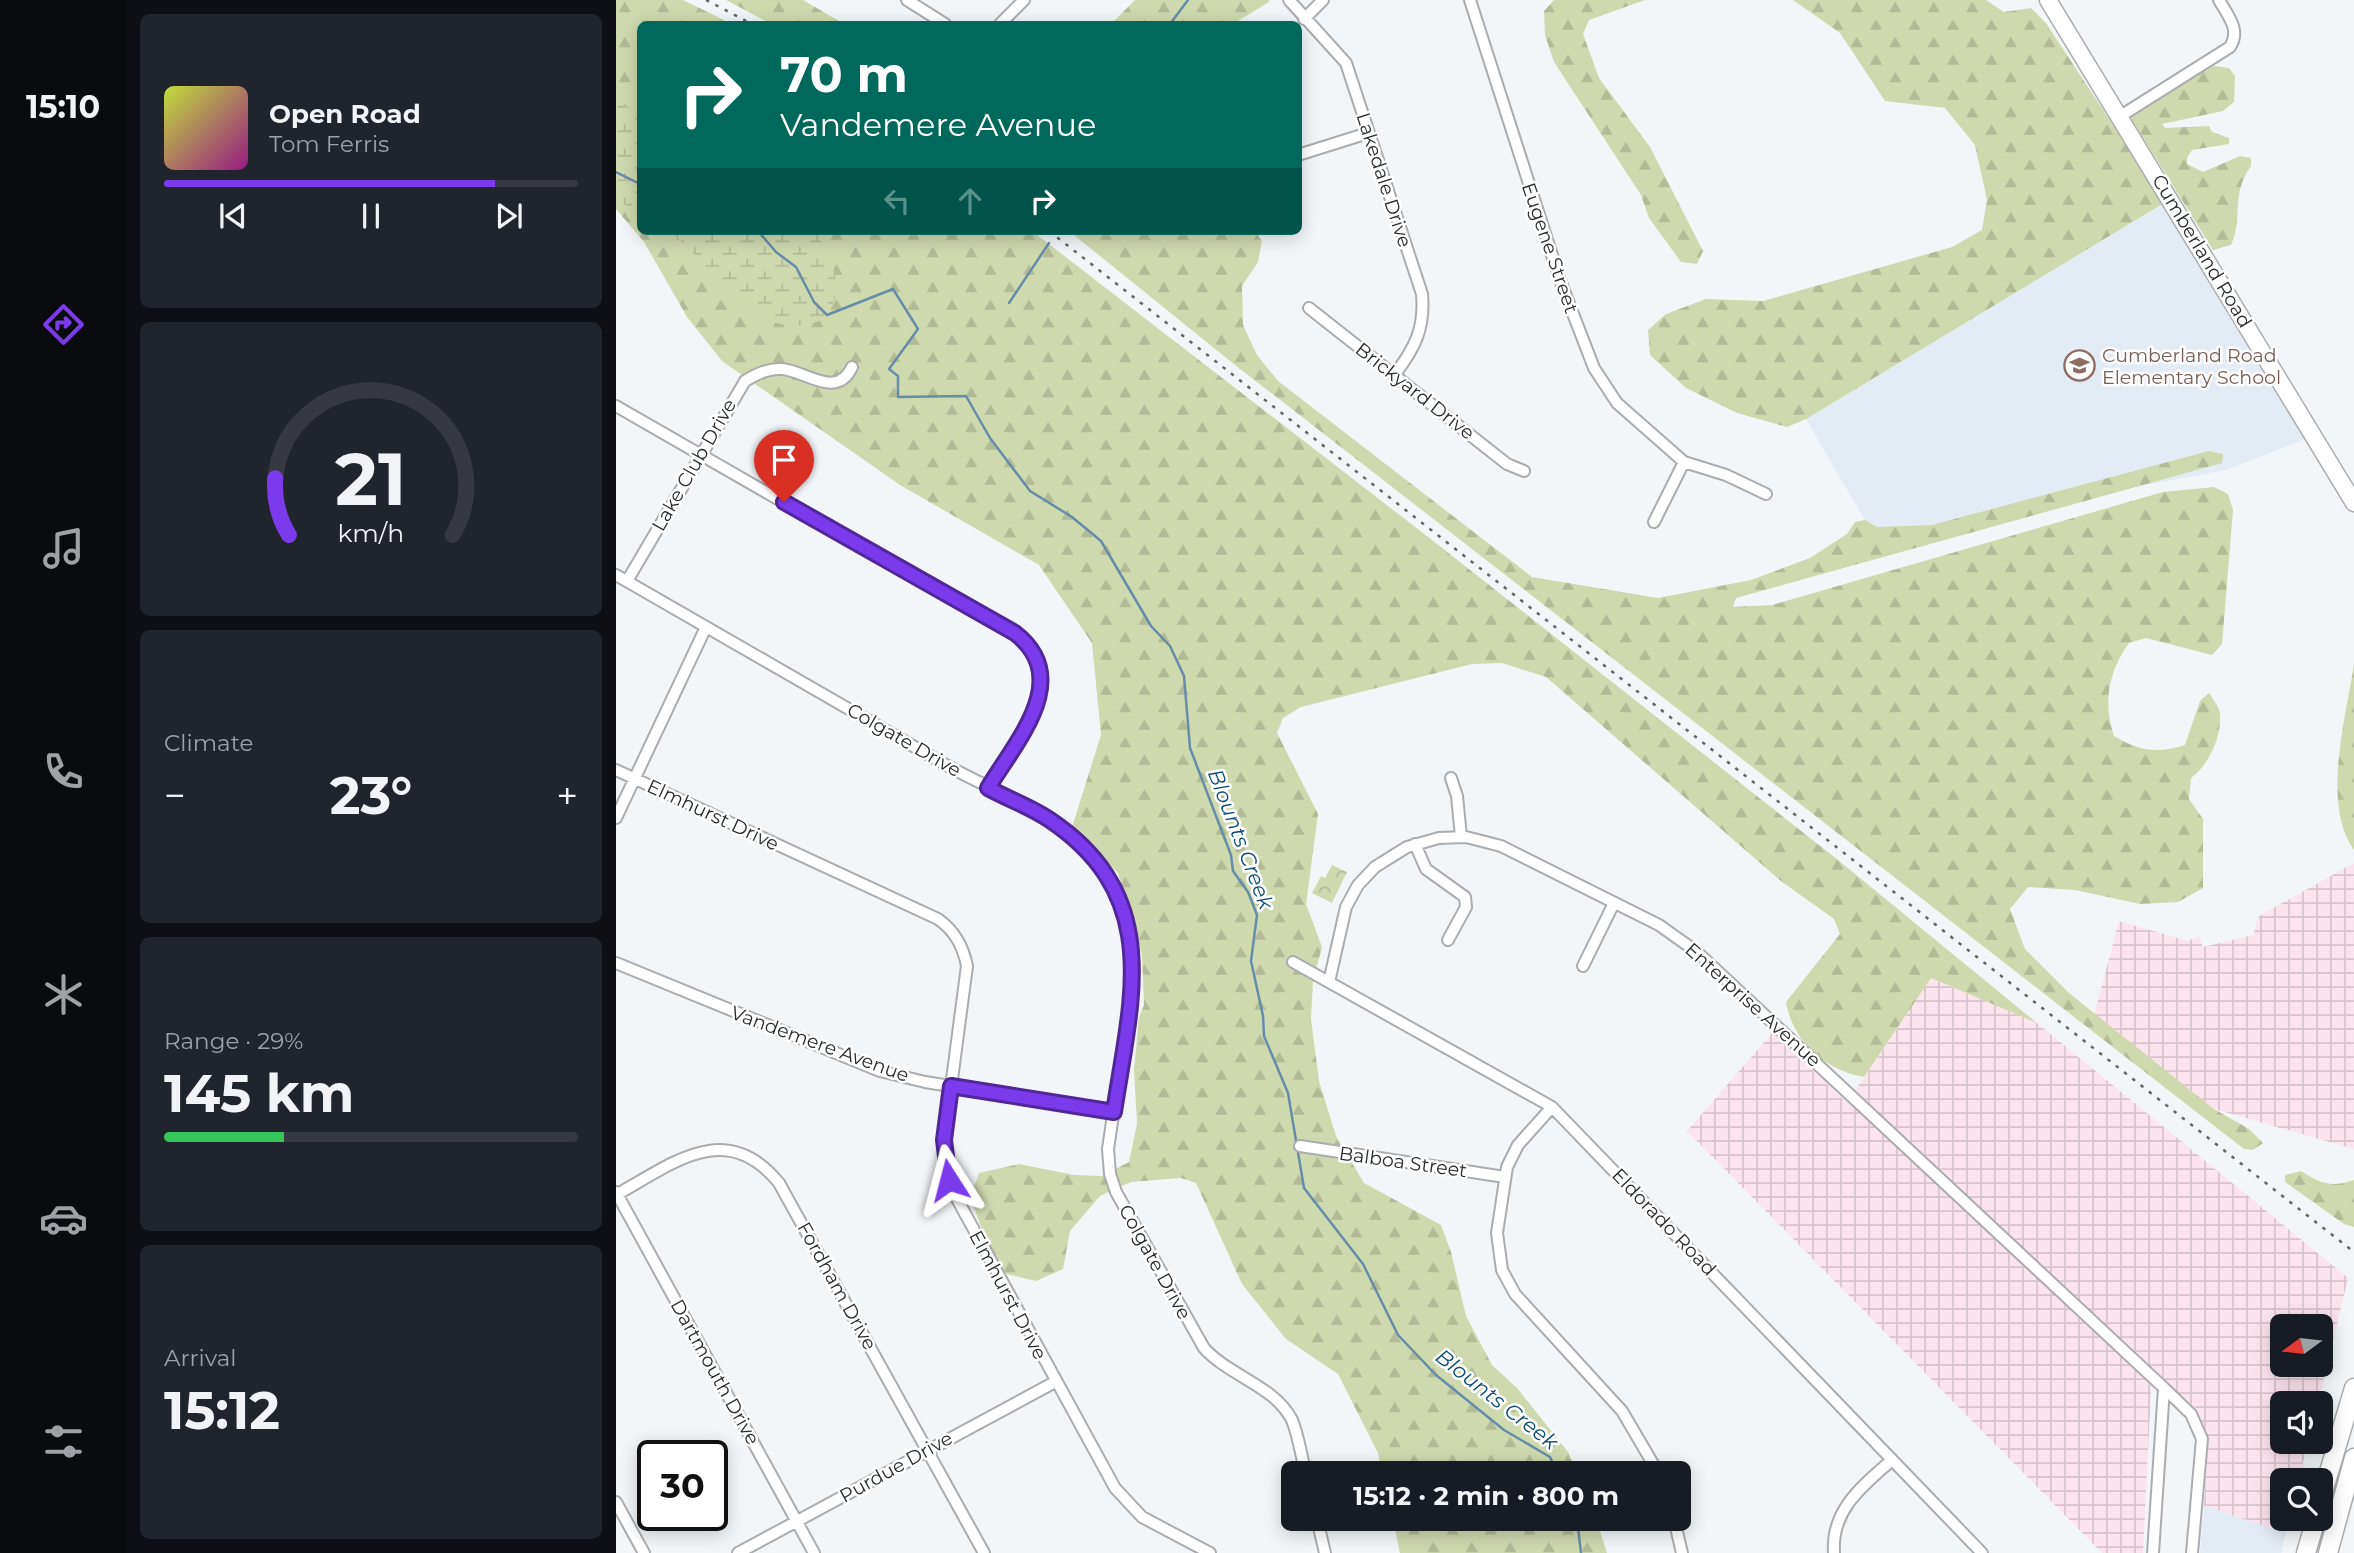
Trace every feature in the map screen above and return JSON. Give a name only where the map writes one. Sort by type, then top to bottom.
[{"type":"highway","points":[[2330,1468],[2354,1388]]},
{"type":"highway","points":[[2328,1553],[2354,1458]]},
{"type":"highway","points":[[2306,1553],[2312,1531]]},
{"type":"main road","name":"Cumberland Road","points":[[2048,0],[2354,503]]},
{"type":"street","points":[[907,0],[940,21]]},
{"type":"street","points":[[1003,21],[1024,0]]},
{"type":"street","name":"Lakedale Drive","points":[[1289,0],[1346,63],[1422,294],[1424,316],[1420,333],[1414,350],[1395,374]]},
{"type":"street","points":[[1304,19],[1323,0]]},
{"type":"street","name":"Eugene Street","points":[[1469,0],[1511,132],[1590,359],[1618,403],[1684,462]]},
{"type":"street","points":[[2119,117],[2231,47],[2235,40],[2235,28],[2219,0]]},
{"type":"street","points":[[1302,154],[1368,134]]},
{"type":"street","name":"Brickyard Drive","points":[[1309,308],[1507,464],[1524,471]]},
{"type":"street","name":"Lake Club Drive","points":[[627,582],[738,389],[754,375],[782,369],[830,384],[844,379],[852,367]]},
{"type":"street","points":[[616,406],[1015,633],[1030,647],[1041,670],[1041,690],[1031,716],[988,788]]},
{"type":"street","points":[[1654,522],[1684,462],[1726,475],[1766,494]]},
{"type":"street","name":"Colgate Drive","points":[[616,575],[988,788],[1048,818],[1079,843],[1105,875],[1125,914],[1133,953],[1134,974],[1108,1162],[1116,1192],[1204,1348],[1225,1368],[1270,1395],[1286,1411],[1294,1428],[1303,1461]]},
{"type":"street","points":[[616,818],[706,627]]},
{"type":"street","name":"Elmhurst Drive","points":[[616,770],[946,925],[960,943],[967,967],[944,1140],[949,1180],[963,1212],[1055,1382],[1123,1500],[1142,1517],[1210,1553]]},
{"type":"street","points":[[1451,778],[1457,796],[1461,837]]},
{"type":"street","name":"Enterprise Avenue","points":[[1329,982],[1346,907],[1352,893],[1375,867],[1415,844],[1461,837],[1501,846],[1659,925],[1697,952],[2191,1414],[2202,1438],[2192,1553]]},
{"type":"street","points":[[1415,844],[1426,869],[1465,897],[1466,907],[1448,940]]},
{"type":"street","points":[[1583,966],[1614,903]]},
{"type":"street","name":"Vandemere Avenue","points":[[616,962],[880,1071],[951,1086],[1114,1112]]},
{"type":"street","name":"Eldorado Road","points":[[1293,962],[1552,1107],[1982,1553]]},
{"type":"street","points":[[1552,1107],[1518,1145],[1505,1177],[1497,1244],[1508,1284],[1622,1411],[1651,1461]]},
{"type":"street","name":"Balboa Street","points":[[1300,1146],[1505,1177]]},
{"type":"street","name":"Fordham Drive","points":[[616,1194],[677,1161],[705,1150],[728,1149],[760,1163],[779,1183],[984,1553]]},
{"type":"street","name":"Dartmouth Drive","points":[[616,1194],[814,1553]]},
{"type":"street","name":"Purdue Drive","points":[[738,1553],[1055,1382]]},
{"type":"street","points":[[2153,1553],[2164,1388]]},
{"type":"street","points":[[1834,1553],[1835,1530],[1843,1508],[1867,1481],[1892,1460]]},
{"type":"street","points":[[616,1502],[644,1553]]},
{"type":"street","points":[[1320,1531],[1325,1553]]},
{"type":"street","points":[[1677,1531],[1682,1553]]},
{"type":"shaded area","name":"Cumberland Road Elementary School","points":[[2164,203],[2305,439],[2226,470],[1874,536],[1806,419]]},
{"type":"shaded area","points":[[2354,863],[2354,1149],[2214,1109],[2094,1015],[2119,921],[2188,941],[2199,936],[2203,947],[2253,935],[2259,916]]},
{"type":"shaded area","points":[[1931,978],[2037,1023],[2348,1278],[2333,1340],[2333,1314],[2270,1314],[2270,1377],[2324,1377],[2321,1391],[2270,1391],[2270,1454],[2305,1454],[2302,1468],[2270,1468],[2270,1528],[2204,1506],[2208,1445],[2203,1424],[2196,1408],[2152,1371],[2143,1553],[2102,1553],[1687,1131],[1773,1032],[1847,1103]]},
{"type":"shaded area","points":[[2204,1506],[2270,1528],[2270,1531],[2286,1533],[2281,1553],[2200,1553]]},
{"type":"green space","points":[[616,0],[683,0],[726,21],[637,21],[637,234],[616,209]]},
{"type":"green space","points":[[726,0],[803,0],[839,21],[765,21]]},
{"type":"green space","points":[[1135,0],[1269,0],[1238,21],[1114,21]]},
{"type":"green space","points":[[1554,0],[1645,0],[1589,20],[1583,34],[1599,78],[1650,147],[1703,251],[1697,264],[1681,262],[1649,218],[1641,195],[1554,62],[1545,35],[1544,11]]},
{"type":"green space","points":[[1793,0],[1986,0],[2004,12],[2031,8],[2046,23],[2164,203],[1806,419],[1787,427],[1737,413],[1686,388],[1650,355],[1648,330],[1666,314],[1706,299],[1763,301],[1952,247],[1982,230],[1987,200],[1975,145],[1945,108],[1885,101],[1840,33]]},
{"type":"green space","points":[[2214,66],[2229,68],[2235,76],[2234,102],[2223,111],[2162,124],[2165,128],[2209,126],[2212,132],[2229,138],[2229,144],[2192,150],[2187,164],[2203,172],[2240,156],[2251,158],[2251,166],[2241,187],[2237,225],[2231,245],[2213,250],[2132,120],[2131,114]]},
{"type":"green space","points":[[616,99],[637,112],[637,210],[616,201]]},
{"type":"green space","points":[[638,235],[1037,235],[1432,540],[1838,860],[2037,1023],[1931,978],[1864,1077],[1850,1074],[1824,1061],[1803,1041],[1795,1029],[1786,1002],[1840,934],[1834,919],[1781,881],[1546,677],[1502,663],[1472,664],[1301,707],[1283,718],[1277,733],[1318,814],[1306,904],[1322,947],[1313,981],[1311,1019],[1319,1081],[1336,1136],[1364,1183],[1441,1225],[1451,1252],[1466,1316],[1492,1365],[1517,1388],[1568,1452],[1572,1461],[1380,1461],[1338,1374],[1286,1339],[1242,1284],[1196,1183],[1181,1178],[1131,1182],[1100,1196],[1070,1231],[1063,1269],[1036,1281],[1006,1274],[987,1243],[970,1197],[979,1173],[1019,1164],[1074,1175],[1102,1176],[1129,1162],[1137,1124],[1134,1070],[1139,1017],[1144,1005],[1142,955],[1118,873],[1072,827],[1101,735],[1092,643],[1039,565],[900,485],[722,361],[687,317]]},
{"type":"green space","points":[[674,235],[817,235],[829,256],[834,274],[834,301],[825,317],[809,324],[788,325],[769,320],[750,309],[733,294]]},
{"type":"green space","points":[[1074,235],[1258,235],[1262,241],[1258,262],[1242,286],[1243,325],[1257,355],[1278,381],[1532,577],[1658,598],[1751,580],[1810,558],[1847,534],[1855,522],[1865,520],[1877,527],[1932,525],[2209,451],[2223,454],[2222,463],[1736,598],[1733,607],[1772,605],[2163,492],[2214,487],[2228,494],[2233,510],[2222,644],[2212,655],[2146,638],[2129,643],[2116,665],[2108,700],[2114,736],[2148,750],[2166,750],[2185,745],[2200,701],[2209,693],[2217,706],[2220,713],[2219,731],[2209,758],[2191,778],[2189,799],[2203,819],[2203,888],[2178,902],[2140,904],[2075,890],[2028,887],[2010,909],[2025,949],[2069,993],[2214,1109],[2249,1129],[2263,1143],[2253,1150],[2244,1149],[1230,361]]},
{"type":"green space","points":[[2354,664],[2354,850],[2344,831],[2337,785],[2342,734]]},
{"type":"green space","points":[[1332,865],[1347,872],[1332,903],[1312,893],[1321,876],[1325,878]]},
{"type":"green space","points":[[2301,1171],[2326,1183],[2339,1184],[2354,1180],[2354,1227],[2344,1224],[2285,1182],[2285,1175]]},
{"type":"green space","points":[[1395,1531],[1600,1531],[1607,1553],[1400,1553]]},
{"type":"waterway","points":[[1172,21],[1188,0]]},
{"type":"waterway","name":"Blounts Creek","points":[[616,172],[637,182]]},
{"type":"waterway","name":"Blounts Creek","points":[[761,235],[776,252],[796,267],[814,302],[827,315],[893,289],[918,329],[889,369],[898,376],[898,397],[966,396],[990,438],[1030,491],[1072,517],[1101,541],[1151,626],[1170,646],[1184,676],[1190,748],[1231,855],[1233,871],[1248,892],[1257,915],[1251,961],[1263,1016],[1264,1036],[1288,1093],[1304,1188],[1363,1264],[1398,1335],[1436,1375],[1504,1430],[1550,1457],[1552,1461]]},
{"type":"waterway","points":[[1009,303],[1049,243]]},
{"type":"waterway","name":"Blounts Creek","points":[[1578,1531],[1581,1553]]},
{"type":"railway","points":[[706,0],[746,21]]},
{"type":"railway","points":[[1054,235],[2354,1252]]},
{"type":"place","name":"Cumberland Road Elementary School","points":[[2079,366]]},
{"type":"route","points":[[784,502],[1015,633],[1030,647],[1041,670],[1041,690],[1031,716],[988,788],[1028,807],[1065,830],[1093,858],[1116,893],[1125,914],[1133,953],[1133,980],[1114,1112],[951,1086],[944,1140],[949,1180]]}]
